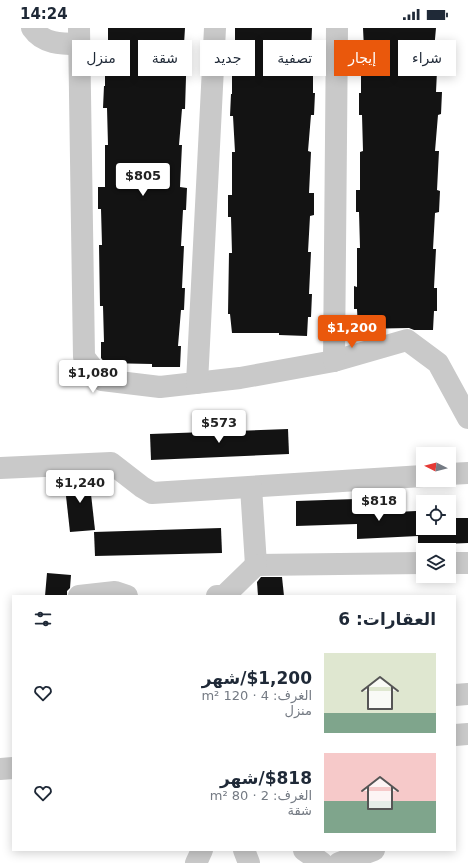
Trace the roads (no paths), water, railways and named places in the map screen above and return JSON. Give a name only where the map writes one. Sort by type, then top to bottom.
[{"type":"street","points":[[32,28],[48,41],[59,44],[79,36],[84,357],[102,380],[160,387],[240,378],[334,361],[407,340],[438,363],[468,418]]},
{"type":"street","points":[[197,383],[215,28]]},
{"type":"street","points":[[334,361],[337,28]]},
{"type":"street","points":[[0,468],[111,463],[152,493],[416,476]]},
{"type":"street","points":[[456,474],[468,473]]},
{"type":"street","points":[[251,487],[256,565]]},
{"type":"street","points":[[225,595],[256,565],[416,563]]},
{"type":"street","points":[[456,563],[468,563]]},
{"type":"street","points":[[88,595],[115,592],[124,595]]},
{"type":"street","points":[[456,695],[468,694]]},
{"type":"street","points":[[456,735],[468,734]]},
{"type":"street","points":[[0,769],[12,768]]},
{"type":"street","points":[[196,863],[202,851]]},
{"type":"street","points":[[209,851],[209,863]]},
{"type":"street","points":[[244,851],[249,863]]},
{"type":"street","points":[[305,851],[322,863]]},
{"type":"street","points":[[340,863],[371,851]]}]
